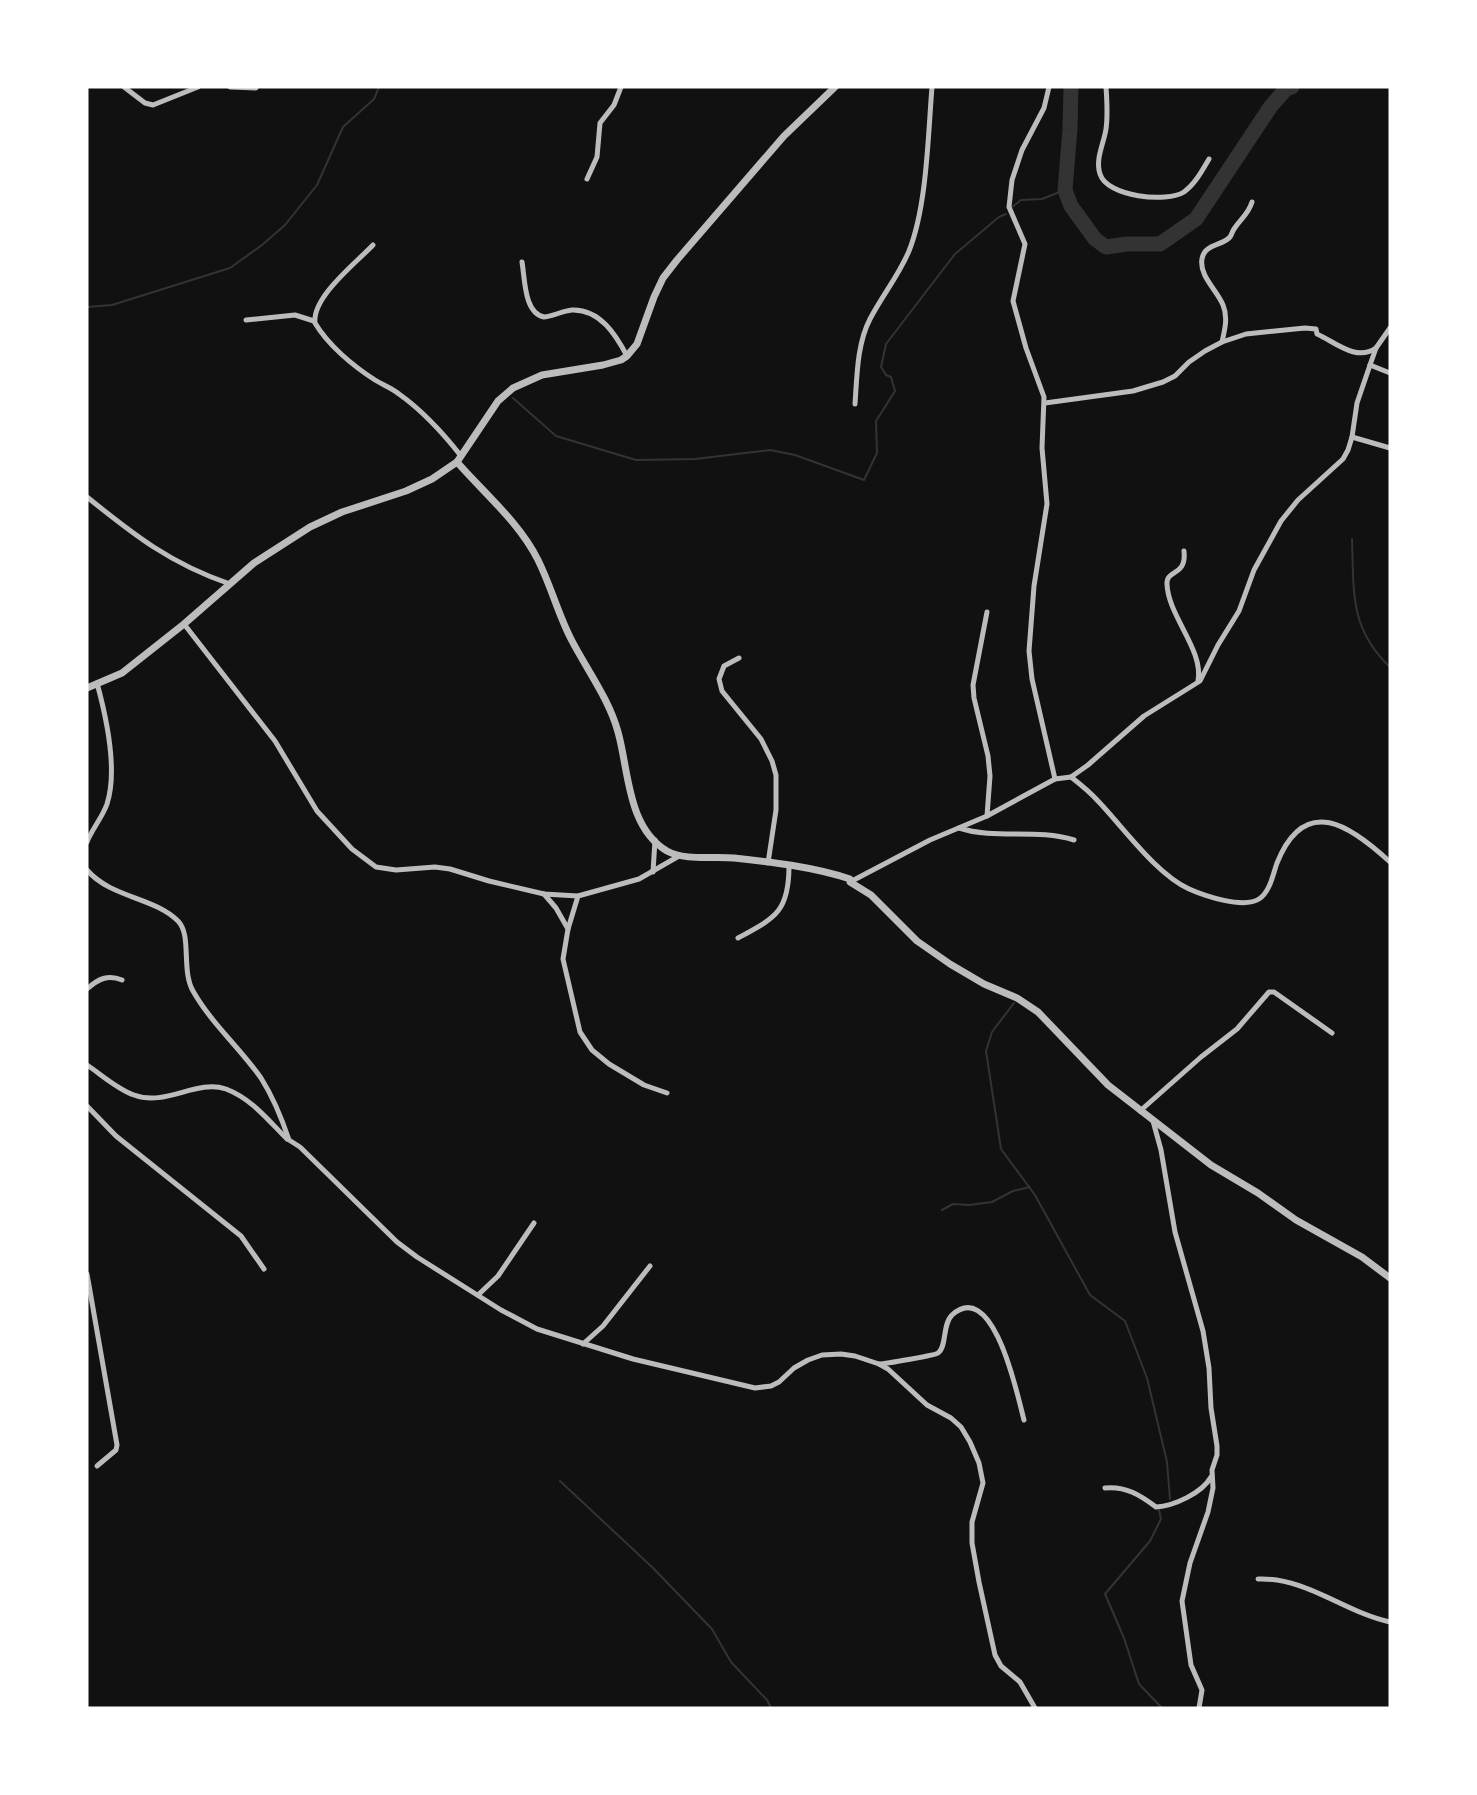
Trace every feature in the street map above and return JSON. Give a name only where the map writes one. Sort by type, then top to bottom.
[{"type":"street","points":[[124,87],[145,103],[153,105],[198,87]]},
{"type":"street","points":[[230,87],[256,88]]},
{"type":"street","points":[[587,179],[597,157],[600,123],[614,105],[621,87]]},
{"type":"street","points":[[87,687],[122,673],[272,550],[310,527],[342,512],[406,491],[432,478],[459,459],[498,401],[513,388],[542,375],[603,365],[627,356],[637,344],[658,288],[677,260],[784,136],[835,87]]},
{"type":"street","points":[[855,404],[857,369],[870,320],[909,250],[921,207],[932,87]]},
{"type":"street","points":[[1049,87],[1044,108],[1022,150],[1012,180],[1009,198],[1010,212],[1025,244],[1013,301],[1045,403],[1042,448],[1047,504],[1034,586],[1029,651],[1032,679],[1055,779]]},
{"type":"street","points":[[1106,87],[1106,128],[1098,165],[1104,182],[1125,192],[1168,198],[1177,196],[1190,187],[1209,159]]},
{"type":"street","points":[[1222,342],[1226,328],[1225,311],[1205,274],[1201,262],[1202,256],[1207,249],[1228,239],[1248,213],[1252,202]]},
{"type":"street","points":[[374,245],[321,300],[315,311],[314,321],[318,329],[334,346],[369,376],[396,391],[434,423],[459,459],[506,515],[537,559],[572,640],[609,705],[620,740],[634,805],[642,823],[654,840],[679,856],[734,858],[789,866],[850,879],[850,882],[871,895],[917,941],[984,984],[1017,998],[1038,1012],[1108,1085],[1211,1165],[1258,1193],[1296,1220],[1362,1257],[1390,1278]]},
{"type":"street","points":[[522,262],[529,301],[535,313],[544,317],[577,310],[598,318],[611,330],[627,356]]},
{"type":"street","points":[[246,320],[294,315],[314,321]]},
{"type":"street","points":[[850,882],[930,840],[987,816],[1055,779],[1071,777],[1144,717],[1200,681],[1239,611],[1254,570],[1281,521],[1298,500],[1342,459],[1352,437],[1358,403],[1376,348],[1390,328]]},
{"type":"street","points":[[1045,403],[1133,391],[1163,382],[1175,376],[1189,362],[1222,342],[1263,332],[1316,329],[1317,334],[1357,353],[1370,352],[1376,348]]},
{"type":"street","points":[[1370,365],[1390,373]]},
{"type":"street","points":[[1352,437],[1390,448]]},
{"type":"street","points":[[87,497],[170,558],[192,570],[230,584]]},
{"type":"street","points":[[1185,550],[1183,567],[1168,578],[1166,583],[1198,666],[1198,681],[1188,690]]},
{"type":"street","points":[[987,612],[973,685],[988,756],[990,776],[987,816]]},
{"type":"street","points":[[184,624],[275,741],[317,811],[336,833],[365,860],[384,869],[435,867],[450,869],[544,894],[578,896],[639,879],[679,856]]},
{"type":"street","points":[[740,658],[724,666],[719,679],[729,700],[760,740],[772,761],[777,788],[768,863]]},
{"type":"street","points":[[87,842],[106,806],[110,786],[106,727],[97,682]]},
{"type":"street","points":[[1071,777],[1097,799],[1131,838],[1176,882],[1209,897],[1240,902],[1259,899],[1268,888],[1285,846],[1303,828],[1320,822],[1340,824],[1375,848],[1390,862]]},
{"type":"street","points":[[959,828],[977,833],[1039,834],[1074,840]]},
{"type":"street","points":[[653,872],[654,840]]},
{"type":"street","points":[[738,938],[757,929],[775,916],[786,894],[789,866]]},
{"type":"street","points":[[87,870],[94,878],[108,887],[168,913],[182,926],[185,935],[186,975],[193,992],[261,1078],[281,1116],[289,1140]]},
{"type":"street","points":[[544,894],[556,908],[568,929]]},
{"type":"street","points":[[578,896],[563,951],[564,967],[576,1020],[584,1039],[592,1050],[630,1078],[654,1090],[668,1093]]},
{"type":"street","points":[[87,989],[100,979],[113,976],[122,980]]},
{"type":"street","points":[[1140,1111],[1201,1057],[1237,1029],[1269,992],[1274,992],[1332,1033]]},
{"type":"street","points":[[87,1065],[134,1095],[145,1098],[168,1097],[207,1088],[225,1089],[248,1100],[289,1140],[325,1170],[397,1242],[478,1295],[537,1329],[684,1372],[755,1388],[771,1386],[794,1368],[822,1355],[841,1354],[879,1364],[894,1364],[938,1354],[951,1316],[965,1310],[979,1311],[986,1316],[996,1333],[1013,1377],[1024,1420]]},
{"type":"street","points":[[87,1106],[116,1137],[234,1230],[264,1269]]},
{"type":"street","points":[[1105,1488],[1123,1488],[1156,1507],[1167,1506],[1211,1480],[1217,1455],[1203,1331],[1175,1232],[1161,1150],[1153,1121]]},
{"type":"street","points":[[478,1295],[498,1276],[534,1223]]},
{"type":"street","points":[[584,1344],[603,1326],[650,1266]]},
{"type":"street","points":[[87,1274],[117,1445],[116,1450],[97,1466]]},
{"type":"street","points":[[879,1364],[896,1375],[927,1405],[951,1418],[961,1427],[970,1442],[979,1463],[983,1483],[972,1522],[972,1542],[995,1655],[1001,1666],[1020,1682],[1035,1708]]},
{"type":"street","points":[[1199,1708],[1202,1690],[1191,1665],[1182,1601],[1190,1563],[1208,1512],[1213,1488],[1212,1470]]},
{"type":"street","points":[[1258,1579],[1271,1578],[1308,1587],[1355,1611],[1390,1622]]},
{"type":"waterway","points":[[87,307],[112,305],[230,268],[262,245],[285,225],[317,185],[343,127],[374,99],[379,87]]},
{"type":"waterway","points":[[1071,87],[1065,190],[1071,206],[1095,239],[1106,247],[1127,244],[1160,244],[1196,219],[1271,106],[1286,89],[1292,87]]},
{"type":"waterway","points":[[1012,207],[1021,200],[1042,199],[1065,190]]},
{"type":"waterway","points":[[513,398],[556,436],[636,460],[695,459],[770,450],[795,455],[864,480],[877,453],[876,421],[895,391],[891,377],[886,375],[881,367],[886,344],[955,254],[999,217],[1006,214]]},
{"type":"waterway","points":[[1352,539],[1354,592],[1360,623],[1367,638],[1390,667]]},
{"type":"waterway","points":[[1014,1003],[992,1032],[986,1051],[1001,1149],[1035,1195],[1090,1295],[1125,1321],[1147,1378],[1167,1462],[1170,1499]]},
{"type":"waterway","points":[[942,1210],[953,1204],[969,1205],[992,1202],[1013,1191],[1030,1187]]},
{"type":"waterway","points":[[560,1481],[653,1568],[712,1629],[731,1662],[767,1700],[771,1708]]},
{"type":"waterway","points":[[1159,1510],[1161,1519],[1150,1541],[1105,1594],[1124,1638],[1139,1684],[1162,1708]]}]
